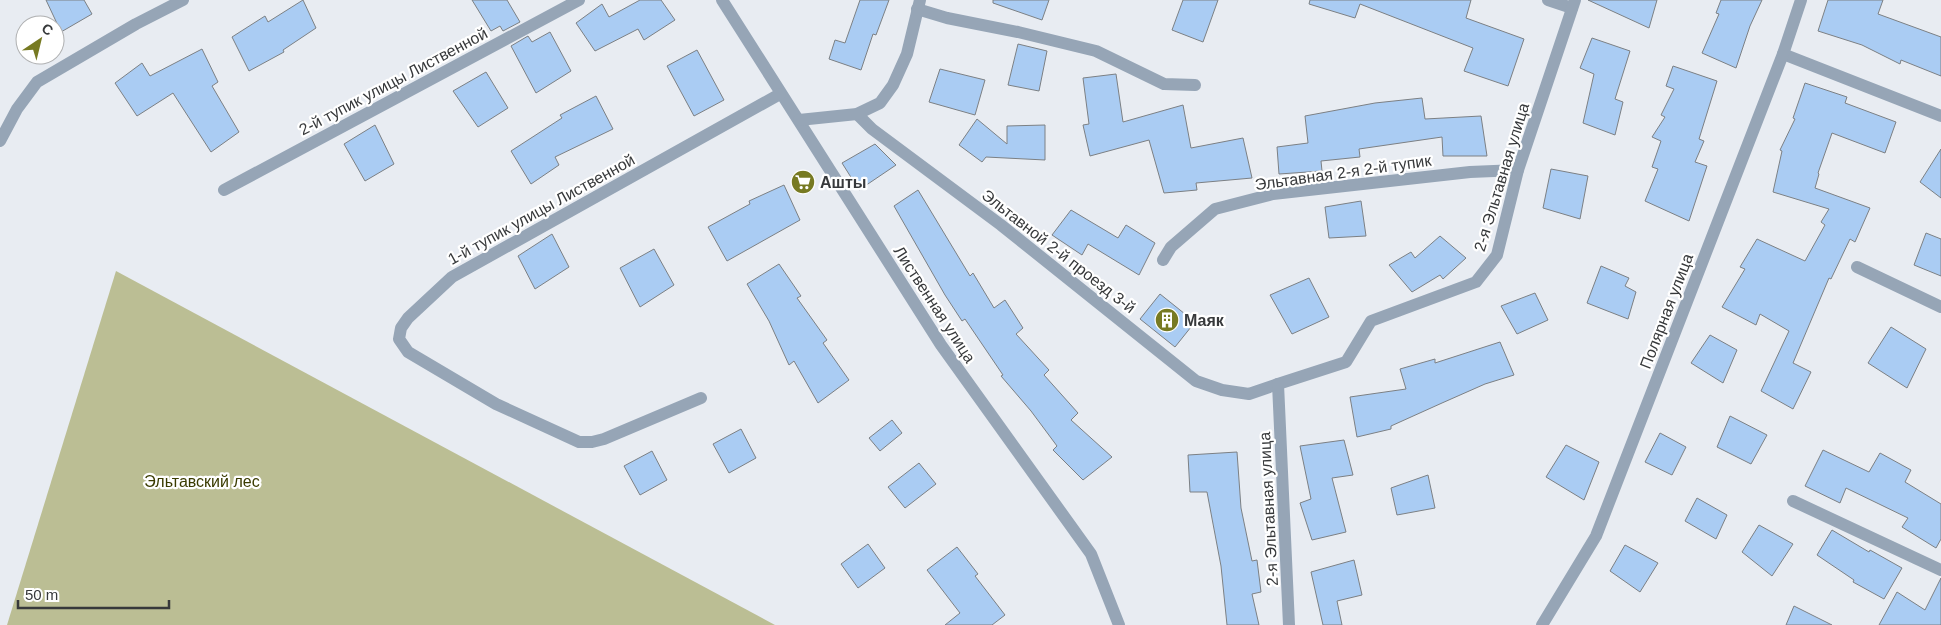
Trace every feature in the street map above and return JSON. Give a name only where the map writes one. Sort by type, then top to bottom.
[{"type":"street","points":[[0,140],[17,109],[37,82],[136,24],[182,0]]},
{"type":"street","name":"2-й тупик улицы Лиственной","points":[[224,190],[578,0]]},
{"type":"street","name":"Лиственная улица","points":[[722,0],[941,345],[1091,554],[1119,625]]},
{"type":"street","points":[[1548,0],[1574,4]]},
{"type":"street","name":"Полярная улица","points":[[1542,625],[1596,536],[1783,54],[1801,0]]},
{"type":"street","points":[[799,120],[857,114],[880,103],[893,85],[907,54],[919,4],[947,18],[1018,32],[1096,51],[1164,84],[1195,85]]},
{"type":"street","name":"2-я Эльтавная улица","points":[[1289,625],[1278,384],[1346,362],[1371,321],[1476,282],[1497,255],[1518,170],[1574,4]]},
{"type":"street","points":[[1783,54],[1941,116]]},
{"type":"street","name":"1-й тупик улицы Лиственной","points":[[701,398],[604,439],[592,442],[579,442],[496,404],[408,352],[399,339],[400,328],[408,318],[452,277],[780,94]]},
{"type":"street","name":"Эльтавной 2-й проезд 3-й","points":[[857,114],[872,129],[1001,225],[1196,381],[1222,390],[1249,394],[1278,384]]},
{"type":"street","name":"Эльтавная 2-я 2-й тупик","points":[[1163,260],[1171,247],[1216,209],[1273,194],[1470,172],[1518,170]]},
{"type":"street","points":[[1857,267],[1941,307]]},
{"type":"street","points":[[1793,501],[1941,570]]},
{"type":"green space","name":"Эльтавский лес","points":[[116,271],[775,625],[7,625]]},
{"type":"building","points":[[46,0],[84,0],[92,14],[65,30],[65,15],[53,15]]},
{"type":"building","points":[[303,0],[316,28],[283,50],[284,52],[249,71],[232,37],[265,16],[268,22]]},
{"type":"building","points":[[472,0],[507,0],[520,22],[503,31],[500,26],[491,31]]},
{"type":"building","points":[[640,0],[661,0],[675,20],[644,40],[638,29],[595,51],[576,23],[602,4],[609,17]]},
{"type":"building","points":[[860,0],[889,0],[876,35],[873,34],[861,70],[829,59],[835,40],[845,43]]},
{"type":"building","points":[[993,0],[1049,0],[1042,20],[993,3]]},
{"type":"building","points":[[1183,0],[1218,0],[1203,42],[1172,30]]},
{"type":"building","points":[[1310,0],[1471,0],[1466,18],[1524,39],[1508,86],[1464,71],[1473,48],[1360,4],[1355,18],[1309,4]]},
{"type":"building","points":[[1588,0],[1657,0],[1649,28]]},
{"type":"building","points":[[1721,0],[1762,0],[1750,26],[1736,68],[1702,53],[1719,14],[1716,13]]},
{"type":"building","points":[[1828,0],[1883,0],[1878,14],[1941,37],[1941,76],[1901,60],[1900,64],[1862,45],[1818,31]]},
{"type":"building","points":[[550,32],[571,71],[536,93],[511,46],[528,36],[532,42]]},
{"type":"building","points":[[1592,38],[1630,51],[1615,99],[1623,102],[1615,135],[1583,123],[1594,74],[1580,68]]},
{"type":"building","points":[[1018,44],[1047,51],[1039,91],[1008,85]]},
{"type":"building","points":[[202,49],[218,82],[212,86],[239,132],[211,152],[173,93],[137,116],[115,83],[142,63],[150,76]]},
{"type":"building","points":[[697,50],[724,100],[694,116],[667,66]]},
{"type":"building","points":[[1673,66],[1717,81],[1699,139],[1704,141],[1695,162],[1707,166],[1689,221],[1645,201],[1658,169],[1652,167],[1661,141],[1652,137],[1665,117],[1661,115],[1674,89],[1666,86]]},
{"type":"building","points":[[940,69],[985,80],[975,115],[929,102]]},
{"type":"building","points":[[486,72],[508,108],[478,127],[453,91]]},
{"type":"building","points":[[1116,74],[1123,122],[1183,105],[1191,148],[1243,138],[1252,178],[1196,183],[1197,190],[1164,193],[1149,140],[1090,156],[1083,125],[1089,124],[1083,78]]},
{"type":"building","points":[[1805,83],[1847,97],[1845,103],[1896,122],[1885,153],[1832,133],[1818,173],[1815,188],[1870,208],[1855,242],[1850,239],[1831,279],[1829,278],[1793,363],[1811,372],[1793,409],[1761,391],[1789,331],[1760,314],[1756,325],[1722,307],[1745,269],[1740,267],[1757,239],[1805,261],[1825,225],[1821,222],[1829,209],[1773,192],[1782,151],[1780,150],[1795,119],[1793,118]]},
{"type":"building","points":[[596,96],[613,129],[555,157],[559,165],[531,184],[511,151],[562,118],[560,115]]},
{"type":"building","points":[[1422,98],[1425,119],[1481,116],[1487,156],[1443,156],[1442,137],[1359,149],[1360,157],[1321,161],[1322,171],[1279,174],[1277,147],[1308,143],[1305,116],[1375,103]]},
{"type":"building","points":[[977,119],[1007,144],[1007,126],[1045,125],[1045,160],[986,157],[982,162],[959,145]]},
{"type":"building","points":[[375,125],[394,164],[365,181],[344,144]]},
{"type":"building","points":[[875,144],[896,165],[859,190],[842,163]]},
{"type":"building","points":[[1941,149],[1941,198],[1920,182]]},
{"type":"building","points":[[1551,169],[1588,176],[1580,219],[1543,208]]},
{"type":"building","points":[[784,185],[800,220],[727,261],[708,227],[750,204],[749,201]]},
{"type":"building","points":[[918,190],[970,276],[973,273],[994,308],[1005,300],[1023,328],[1016,334],[1049,370],[1044,375],[1078,413],[1071,420],[1112,457],[1083,480],[1053,450],[1057,446],[1031,411],[1001,376],[1003,375],[965,319],[962,321],[894,206]]},
{"type":"building","points":[[1361,201],[1366,236],[1329,238],[1325,207]]},
{"type":"building","points":[[1071,210],[1118,238],[1126,225],[1155,243],[1139,275],[1088,244],[1082,255],[1052,235]]},
{"type":"building","points":[[1926,233],[1941,239],[1941,276],[1914,265]]},
{"type":"building","points":[[552,234],[569,267],[535,289],[518,256]]},
{"type":"building","points":[[1440,236],[1466,258],[1443,279],[1440,275],[1412,292],[1389,265],[1411,252],[1415,258]]},
{"type":"building","points":[[654,249],[674,285],[640,307],[620,268]]},
{"type":"building","points":[[779,264],[801,296],[797,298],[827,340],[823,343],[849,380],[818,403],[794,361],[789,365],[769,321],[747,284]]},
{"type":"building","points":[[1601,266],[1629,278],[1625,286],[1636,292],[1628,319],[1587,303]]},
{"type":"building","points":[[1309,278],[1329,317],[1292,334],[1270,295]]},
{"type":"building","points":[[1535,293],[1548,320],[1517,334],[1501,306]]},
{"type":"building","name":"Маяк","points":[[1160,294],[1195,322],[1175,347],[1140,319]]},
{"type":"building","points":[[1891,327],[1926,349],[1907,388],[1868,363]]},
{"type":"building","points":[[1710,335],[1737,350],[1723,383],[1691,363]]},
{"type":"building","points":[[1500,342],[1514,375],[1485,384],[1391,426],[1391,429],[1357,437],[1350,397],[1406,389],[1400,369],[1435,359],[1435,363]]},
{"type":"building","points":[[1730,416],[1767,435],[1751,464],[1717,447]]},
{"type":"building","points":[[892,420],[902,433],[880,451],[869,438]]},
{"type":"building","points":[[741,429],[756,458],[729,473],[713,444]]},
{"type":"building","points":[[1660,433],[1686,447],[1672,475],[1645,462]]},
{"type":"building","points":[[1344,440],[1353,475],[1332,478],[1346,532],[1312,540],[1300,503],[1311,499],[1300,446]]},
{"type":"building","points":[[1566,445],[1599,462],[1584,500],[1546,477]]},
{"type":"building","points":[[1823,450],[1869,472],[1880,453],[1911,470],[1905,482],[1941,504],[1941,539],[1936,548],[1902,527],[1908,518],[1846,488],[1840,503],[1805,486]]},
{"type":"building","points":[[652,451],[667,480],[640,495],[624,466]]},
{"type":"building","points":[[1237,452],[1241,508],[1252,561],[1257,560],[1261,592],[1252,594],[1259,625],[1227,625],[1221,566],[1207,492],[1190,492],[1188,455]]},
{"type":"building","points":[[919,463],[936,484],[905,508],[888,487]]},
{"type":"building","points":[[1428,475],[1435,508],[1397,515],[1391,488]]},
{"type":"building","points":[[1697,498],[1727,515],[1716,539],[1685,521]]},
{"type":"building","points":[[1759,525],[1793,544],[1772,576],[1742,552]]},
{"type":"building","points":[[1832,530],[1869,552],[1870,550],[1902,568],[1884,599],[1853,582],[1854,580],[1817,555]]},
{"type":"building","points":[[868,544],[885,568],[858,588],[841,564]]},
{"type":"building","points":[[1625,545],[1658,563],[1640,592],[1610,571]]},
{"type":"building","points":[[957,547],[978,574],[975,576],[1005,615],[992,625],[945,625],[960,613],[927,570]]},
{"type":"building","points":[[1354,560],[1362,595],[1337,601],[1342,625],[1323,625],[1311,572]]},
{"type":"building","points":[[1941,578],[1941,625],[1879,625],[1897,592],[1925,610]]},
{"type":"building","points":[[1794,606],[1832,625],[1786,625]]},
{"type":"place","name":"Ашты","points":[[803,182]]},
{"type":"place","name":"Маяк","points":[[1167,320]]}]
